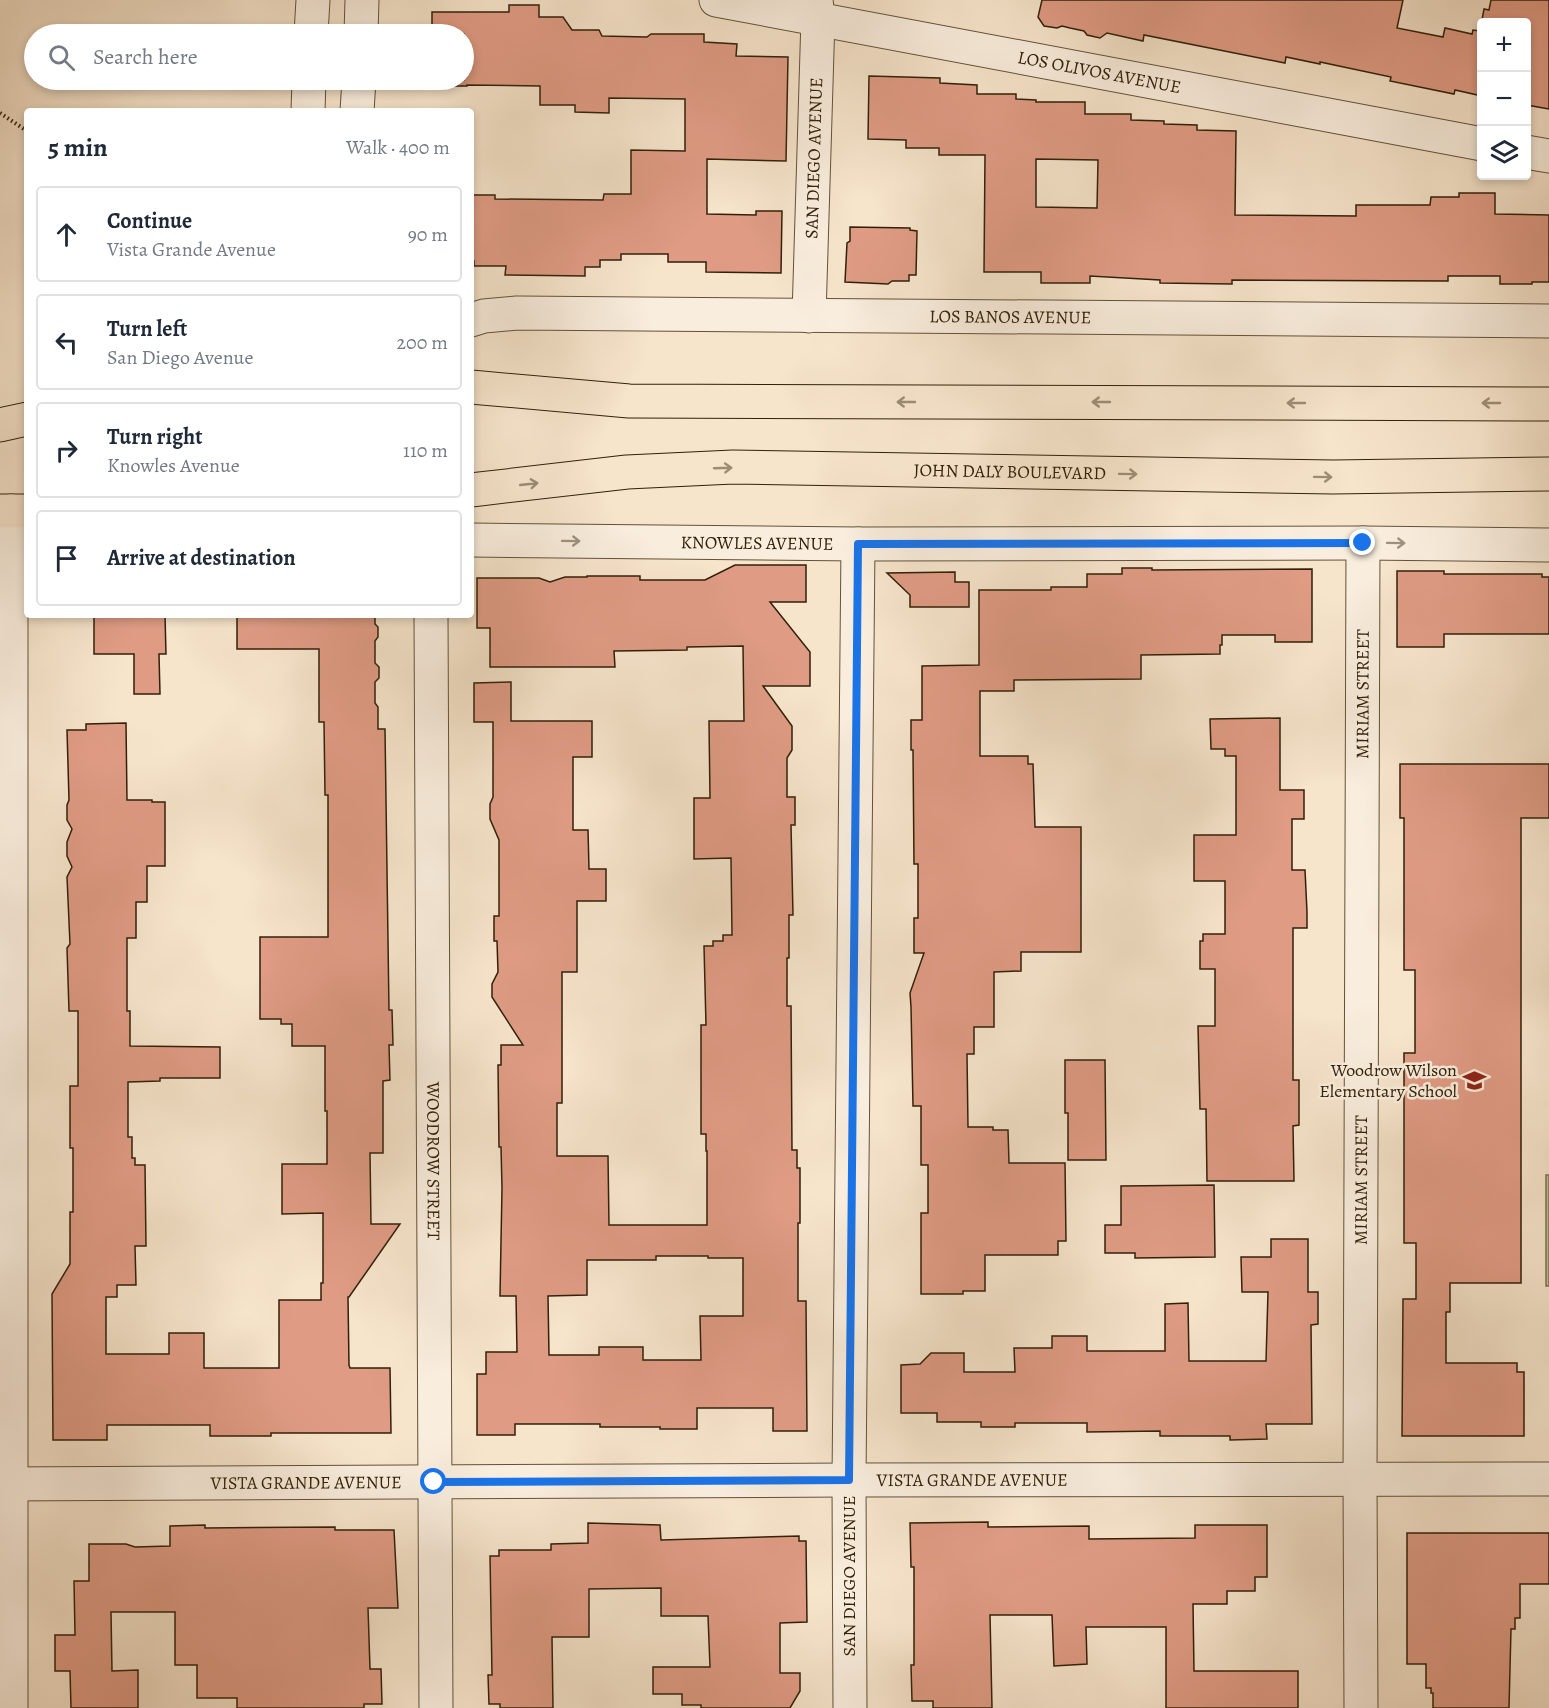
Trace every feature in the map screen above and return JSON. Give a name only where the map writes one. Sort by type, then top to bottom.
[{"type":"main road","points":[[474,387],[629,400],[1549,404]]},
{"type":"main road","points":[[0,425],[24,420]]},
{"type":"main road","name":"JOHN DALY BOULEVARD","points":[[474,490],[627,472],[734,467],[1333,477],[1549,474]]},
{"type":"street","points":[[312,24],[313,0]]},
{"type":"street","points":[[361,24],[362,0]]},
{"type":"street","name":"LOS OLIVOS AVENUE","points":[[716,0],[817,9],[1477,143]]},
{"type":"street","name":"SAN DIEGO AVENUE","points":[[809,316],[817,9]]},
{"type":"street","points":[[308,108],[309,90]]},
{"type":"street","points":[[357,108],[358,90]]},
{"type":"street","points":[[1531,153],[1549,156]]},
{"type":"street","name":"LOS BANOS AVENUE","points":[[474,319],[517,313],[1549,321]]},
{"type":"street","points":[[11,1708],[6,1484],[13,511]]},
{"type":"street","name":"KNOWLES AVENUE","points":[[474,540],[858,544],[1549,545]]},
{"type":"street","name":"MIRIAM STREET","points":[[1361,1708],[1363,543]]},
{"type":"street","name":"SAN DIEGO AVENUE","points":[[850,1708],[849,1480],[858,544]]},
{"type":"street","name":"WOODROW STREET","points":[[431,618],[436,1708]]},
{"type":"street","name":"VISTA GRANDE AVENUE","points":[[6,1484],[1549,1479]]},
{"type":"path","points":[[0,113],[24,129]]},
{"type":"green space","points":[[1546,1175],[1549,1175],[1549,1286],[1546,1286]]},
{"type":"building","points":[[1042,0],[1403,0],[1397,28],[1443,37],[1445,28],[1472,34],[1473,30],[1477,31],[1477,95],[1455,90],[1454,94],[1390,81],[1391,77],[1320,62],[1320,64],[1286,57],[1285,63],[1144,35],[1143,41],[1107,33],[1100,38],[1087,35],[1084,31],[1062,26],[1057,28],[1044,26],[1038,17]]},
{"type":"building","points":[[1491,0],[1549,0],[1549,109],[1531,106],[1531,18],[1482,18],[1484,9],[1489,10]]},
{"type":"building","points":[[509,5],[539,5],[539,17],[563,17],[572,30],[599,30],[602,36],[647,37],[651,34],[704,34],[704,42],[737,44],[736,56],[788,57],[786,161],[707,159],[707,214],[756,215],[756,211],[782,211],[781,273],[706,272],[706,262],[668,262],[668,254],[621,254],[621,260],[600,260],[600,267],[585,267],[585,276],[505,275],[506,266],[474,266],[474,195],[495,195],[495,199],[603,200],[604,194],[631,194],[631,150],[685,151],[685,99],[609,98],[609,113],[575,112],[575,105],[540,105],[540,86],[474,85],[474,24],[432,24],[432,12],[509,12]]},
{"type":"building","points":[[869,76],[940,78],[940,83],[977,85],[977,94],[1016,94],[1016,99],[1036,100],[1036,102],[1085,102],[1085,114],[1131,114],[1131,120],[1197,125],[1197,130],[1236,131],[1235,215],[1356,216],[1356,205],[1430,205],[1431,197],[1459,197],[1459,193],[1495,193],[1495,214],[1549,215],[1549,282],[1500,284],[1500,276],[1448,276],[1448,281],[1232,280],[1232,284],[1160,283],[1160,280],[1090,276],[1090,283],[1041,283],[1041,272],[984,272],[985,155],[939,155],[939,148],[906,148],[906,140],[868,139]],"holes":[[[1036,159],[1098,160],[1097,208],[1036,207]]]},
{"type":"building","points":[[850,227],[910,228],[910,230],[917,231],[916,275],[909,275],[909,281],[892,281],[888,284],[845,282]]},
{"type":"building","points":[[735,565],[806,565],[806,602],[770,602],[810,652],[810,686],[763,686],[792,726],[792,750],[787,758],[787,797],[795,797],[795,825],[791,825],[793,915],[789,915],[787,1006],[791,1006],[792,1150],[797,1150],[797,1168],[800,1168],[798,1301],[806,1301],[807,1431],[773,1431],[773,1408],[697,1408],[697,1429],[600,1427],[600,1424],[515,1424],[515,1435],[477,1435],[477,1374],[486,1374],[486,1352],[517,1352],[516,1296],[500,1296],[502,1188],[498,1065],[501,1065],[501,1045],[523,1045],[492,997],[492,984],[498,972],[494,916],[499,916],[499,840],[490,819],[490,804],[493,797],[493,722],[474,722],[474,683],[511,682],[511,721],[592,721],[592,757],[573,757],[573,830],[588,830],[589,869],[606,869],[606,901],[577,901],[577,972],[562,972],[562,1103],[557,1103],[557,1156],[608,1156],[609,1225],[707,1225],[706,1134],[701,1134],[701,1025],[706,1025],[704,946],[713,946],[713,941],[723,941],[723,935],[732,935],[731,858],[694,859],[694,798],[710,798],[709,721],[744,721],[743,646],[687,647],[687,650],[614,651],[615,667],[490,667],[490,628],[477,628],[477,578],[539,578],[550,582],[565,577],[640,576],[640,580],[705,580]],"holes":[[[656,1256],[708,1256],[708,1258],[743,1258],[743,1316],[700,1316],[701,1360],[643,1360],[643,1347],[599,1347],[599,1355],[549,1355],[548,1296],[587,1295],[587,1260],[656,1260]]]},
{"type":"building","points":[[1122,568],[1152,568],[1152,570],[1312,569],[1312,642],[1275,642],[1275,635],[1222,635],[1220,654],[1141,655],[1141,679],[1014,680],[1014,691],[980,691],[980,756],[1028,756],[1028,764],[1033,764],[1035,827],[1081,827],[1081,952],[1021,952],[1021,971],[994,972],[994,1027],[974,1027],[974,1054],[967,1054],[968,1127],[993,1127],[993,1130],[1008,1130],[1009,1163],[1065,1163],[1066,1241],[1058,1241],[1058,1255],[985,1255],[985,1291],[963,1291],[963,1294],[921,1294],[921,1213],[928,1213],[928,1165],[921,1165],[921,1106],[913,1106],[910,993],[924,953],[914,953],[914,918],[918,918],[918,864],[914,864],[913,750],[911,750],[911,720],[922,720],[922,666],[979,665],[979,590],[1051,590],[1051,587],[1087,587],[1087,574],[1122,574]]},
{"type":"building","points":[[1397,571],[1444,571],[1444,574],[1542,574],[1542,577],[1549,577],[1549,634],[1444,634],[1444,647],[1397,647]]},
{"type":"building","points":[[955,572],[955,582],[969,582],[969,607],[910,607],[910,595],[887,573]]},
{"type":"building","points":[[94,618],[165,618],[166,654],[159,654],[160,694],[134,694],[134,654],[94,654]]},
{"type":"building","points":[[237,618],[375,618],[375,624],[378,627],[378,637],[375,641],[375,663],[379,667],[379,678],[375,682],[375,703],[378,707],[378,729],[385,729],[389,1010],[392,1010],[393,1045],[389,1045],[390,1080],[383,1081],[383,1153],[370,1153],[371,1224],[400,1224],[348,1297],[349,1365],[350,1368],[390,1368],[391,1433],[271,1433],[271,1436],[210,1436],[210,1425],[107,1425],[107,1440],[53,1440],[52,1294],[70,1264],[73,1148],[70,1148],[70,1086],[78,1086],[78,1011],[69,1011],[67,948],[70,944],[67,877],[72,867],[67,856],[67,842],[72,829],[67,820],[69,800],[67,730],[86,730],[86,724],[126,723],[127,800],[165,802],[165,866],[147,866],[147,902],[136,902],[136,938],[127,938],[127,1011],[130,1011],[130,1046],[220,1047],[220,1078],[160,1078],[160,1081],[128,1082],[128,1137],[132,1137],[132,1158],[135,1158],[135,1165],[145,1165],[146,1246],[135,1246],[136,1285],[117,1285],[117,1297],[106,1297],[106,1354],[169,1354],[169,1333],[204,1333],[204,1368],[279,1368],[279,1300],[321,1300],[323,1213],[282,1214],[282,1164],[327,1164],[325,1046],[292,1046],[292,1024],[281,1024],[281,1019],[260,1019],[260,937],[328,937],[328,795],[325,795],[324,722],[319,722],[319,649],[237,649]]},
{"type":"building","points":[[1280,718],[1280,790],[1304,790],[1304,819],[1292,819],[1292,870],[1305,870],[1307,912],[1307,928],[1293,928],[1293,1080],[1299,1080],[1299,1125],[1293,1126],[1294,1181],[1207,1181],[1206,1109],[1200,1109],[1198,1026],[1215,1026],[1215,969],[1200,969],[1200,941],[1203,941],[1203,934],[1225,934],[1225,881],[1194,881],[1194,835],[1236,835],[1236,756],[1225,756],[1225,749],[1211,749],[1210,719]]},
{"type":"building","name":"Woodrow Wilson Elementary School","points":[[1400,764],[1549,764],[1549,818],[1521,818],[1521,1283],[1450,1283],[1450,1312],[1446,1312],[1446,1363],[1517,1363],[1517,1372],[1524,1372],[1524,1436],[1402,1436],[1403,1299],[1416,1299],[1416,1243],[1404,1243],[1404,1053],[1415,1053],[1415,970],[1404,970],[1404,818],[1400,818]]},
{"type":"building","points":[[1065,1060],[1105,1060],[1106,1160],[1068,1160]]},
{"type":"building","points":[[1214,1185],[1215,1257],[1135,1258],[1135,1253],[1105,1253],[1105,1225],[1121,1225],[1121,1186]]},
{"type":"building","points":[[1271,1239],[1308,1239],[1308,1292],[1318,1292],[1318,1324],[1311,1325],[1312,1424],[1266,1424],[1267,1439],[1230,1440],[1230,1436],[1160,1436],[1160,1431],[1087,1432],[1087,1423],[1015,1423],[1015,1427],[981,1427],[981,1422],[937,1422],[937,1413],[901,1413],[901,1365],[920,1364],[931,1353],[964,1353],[964,1372],[1015,1372],[1014,1348],[1052,1348],[1052,1336],[1087,1336],[1087,1351],[1165,1351],[1165,1304],[1188,1303],[1189,1361],[1266,1361],[1268,1292],[1242,1292],[1241,1257],[1271,1257]]},
{"type":"building","points":[[988,1522],[988,1527],[1089,1526],[1089,1539],[1195,1538],[1195,1525],[1267,1525],[1267,1577],[1255,1577],[1255,1591],[1227,1591],[1227,1604],[1193,1604],[1194,1671],[1298,1671],[1298,1708],[1166,1708],[1166,1627],[1086,1627],[1087,1664],[1054,1666],[1052,1615],[990,1615],[992,1708],[933,1708],[933,1701],[912,1701],[914,1567],[911,1567],[910,1523]]},
{"type":"building","points":[[588,1523],[660,1525],[661,1540],[799,1536],[799,1541],[806,1541],[807,1622],[780,1623],[780,1673],[800,1673],[800,1691],[790,1708],[701,1708],[701,1705],[682,1705],[682,1694],[653,1694],[653,1667],[710,1667],[708,1616],[661,1616],[661,1588],[589,1589],[589,1637],[552,1637],[553,1708],[500,1708],[500,1704],[489,1704],[488,1675],[492,1675],[490,1556],[499,1556],[499,1550],[551,1550],[551,1544],[588,1543]]},
{"type":"building","points":[[205,1525],[205,1528],[335,1527],[335,1530],[394,1530],[398,1608],[368,1608],[370,1669],[381,1669],[382,1704],[364,1704],[364,1708],[237,1708],[237,1698],[197,1698],[197,1665],[175,1665],[175,1612],[111,1612],[112,1671],[138,1670],[138,1708],[71,1708],[70,1671],[55,1671],[55,1635],[75,1635],[74,1581],[89,1581],[89,1544],[126,1544],[135,1547],[170,1546],[170,1526]]},
{"type":"building","points":[[1407,1533],[1549,1533],[1549,1584],[1520,1584],[1520,1618],[1515,1618],[1515,1629],[1511,1629],[1509,1708],[1433,1708],[1433,1693],[1431,1693],[1431,1688],[1426,1688],[1426,1664],[1407,1664]]},
{"type":"place","name":"Woodrow Wilson Elementary School","points":[[1475,1080]]},
{"type":"route","points":[[434,1482],[849,1480],[858,544],[1363,543]]}]
